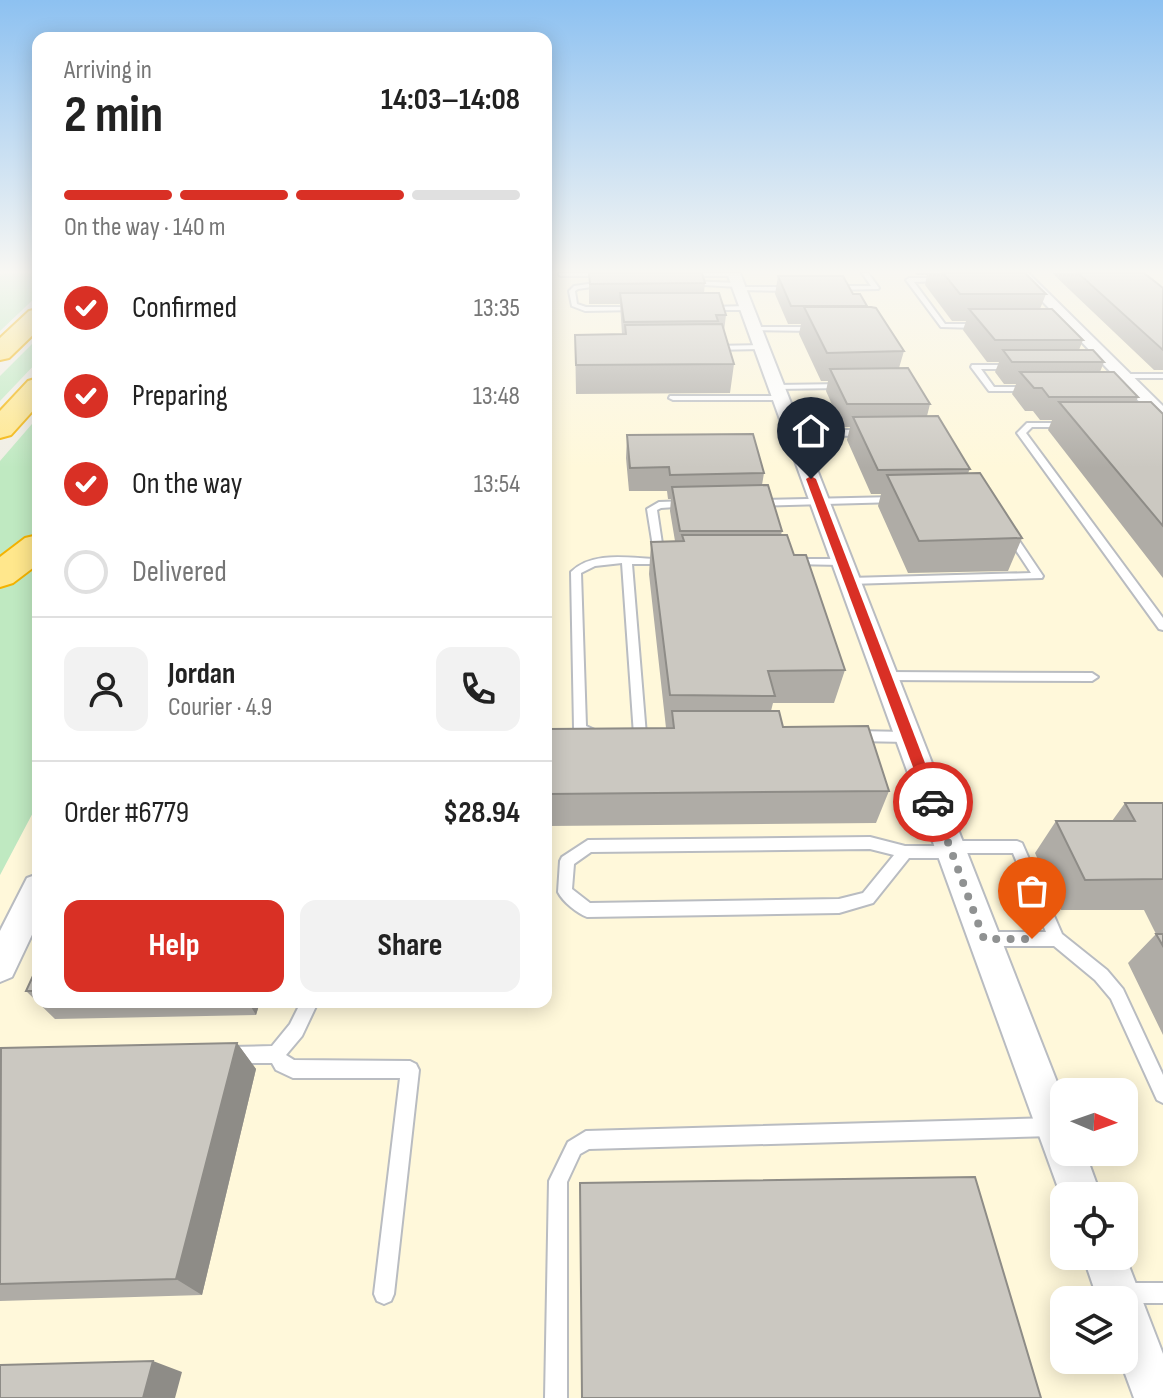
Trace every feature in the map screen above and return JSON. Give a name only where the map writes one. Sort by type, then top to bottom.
[{"type":"highway","points":[[0,352],[15,338]]},
{"type":"highway","points":[[0,429],[32,394]]},
{"type":"highway","points":[[0,575],[32,551]]},
{"type":"street","points":[[758,338],[1050,1114]]},
{"type":"street","points":[[1079,338],[1119,377],[1156,420]]},
{"type":"street","points":[[0,966],[32,900]]},
{"type":"street","points":[[1138,1347],[1157,1398]]},
{"type":"lane","points":[[708,348],[715,338]]},
{"type":"lane","points":[[1022,367],[975,367],[992,389],[1035,389]]},
{"type":"lane","points":[[1119,377],[1163,376]]},
{"type":"lane","points":[[673,398],[851,386]]},
{"type":"lane","points":[[1156,420],[1163,424]]},
{"type":"lane","points":[[1074,425],[1030,425],[1021,433],[1163,626]]},
{"type":"lane","points":[[794,433],[868,433]]},
{"type":"lane","points":[[746,503],[910,500]]},
{"type":"lane","points":[[660,562],[652,509],[659,505],[703,504]]},
{"type":"lane","points":[[781,562],[846,572],[1038,576],[1004,524]]},
{"type":"lane","points":[[627,562],[633,735],[655,735]]},
{"type":"lane","points":[[602,735],[580,728],[576,572],[582,566],[593,563],[675,562]]},
{"type":"lane","points":[[885,676],[1092,677]]},
{"type":"lane","points":[[845,736],[908,737]]},
{"type":"lane","points":[[905,852],[868,898],[839,906],[587,910],[565,892],[567,861],[588,846],[870,843],[905,852],[1017,847],[1057,939],[1101,975],[1117,994],[1163,1094]]},
{"type":"lane","points":[[984,939],[1057,939]]},
{"type":"lane","points":[[215,1055],[276,1054],[296,1030],[307,1008]]},
{"type":"lane","points":[[276,1054],[282,1064],[293,1069],[410,1070],[384,1294]]},
{"type":"lane","points":[[556,1398],[558,1181],[574,1148],[586,1140],[1050,1143]]},
{"type":"lane","points":[[1138,1291],[1163,1293]]},
{"type":"shaded area","points":[[552,338],[1163,338],[1163,1398],[0,1398],[0,875],[32,814],[32,1008],[552,1008]]},
{"type":"green space","points":[[32,344],[32,367],[0,401],[0,376]]},
{"type":"green space","points":[[32,424],[32,538],[0,562],[0,461]]},
{"type":"green space","points":[[32,564],[32,814],[0,875],[0,589]]},
{"type":"building","points":[[575,338],[726,338],[734,364],[576,365]]},
{"type":"building","points":[[820,338],[896,338],[904,351],[827,353]]},
{"type":"building","points":[[994,338],[1083,340],[995,340]]},
{"type":"building","points":[[1150,338],[1163,338],[1163,350]]},
{"type":"building","points":[[1003,350],[1093,350],[1104,362],[1012,362]]},
{"type":"building","points":[[908,368],[930,404],[847,404],[830,369]]},
{"type":"building","points":[[1020,372],[1114,372],[1138,397],[1049,397],[1042,388],[1034,388]]},
{"type":"building","points":[[1059,402],[1151,402],[1163,414],[1163,526]]},
{"type":"building","points":[[938,416],[970,469],[878,470],[853,417]]},
{"type":"building","points":[[753,434],[764,473],[670,475],[669,467],[630,468],[627,435]]},
{"type":"building","points":[[980,473],[1022,538],[919,541],[887,475]]},
{"type":"building","points":[[768,485],[782,531],[680,531],[672,487]]},
{"type":"building","points":[[682,535],[787,535],[794,555],[806,555],[845,670],[768,671],[775,696],[670,695],[651,542],[684,541]]},
{"type":"building","points":[[672,711],[779,711],[783,727],[868,726],[889,791],[552,794],[552,729],[674,728]]},
{"type":"building","points":[[1125,803],[1163,803],[1163,879],[1085,880],[1056,821],[1135,821]]},
{"type":"building","points":[[1156,934],[1163,934],[1163,946]]},
{"type":"building","points":[[237,1043],[176,1279],[0,1284],[1,1048]]},
{"type":"building","points":[[975,1177],[1041,1398],[582,1398],[580,1183]]},
{"type":"building","points":[[153,1361],[143,1398],[0,1398],[0,1365]]},
{"type":"way so far","points":[[933,802],[984,939],[1032,939]]},
{"type":"route","points":[[811,479],[933,802]]}]
